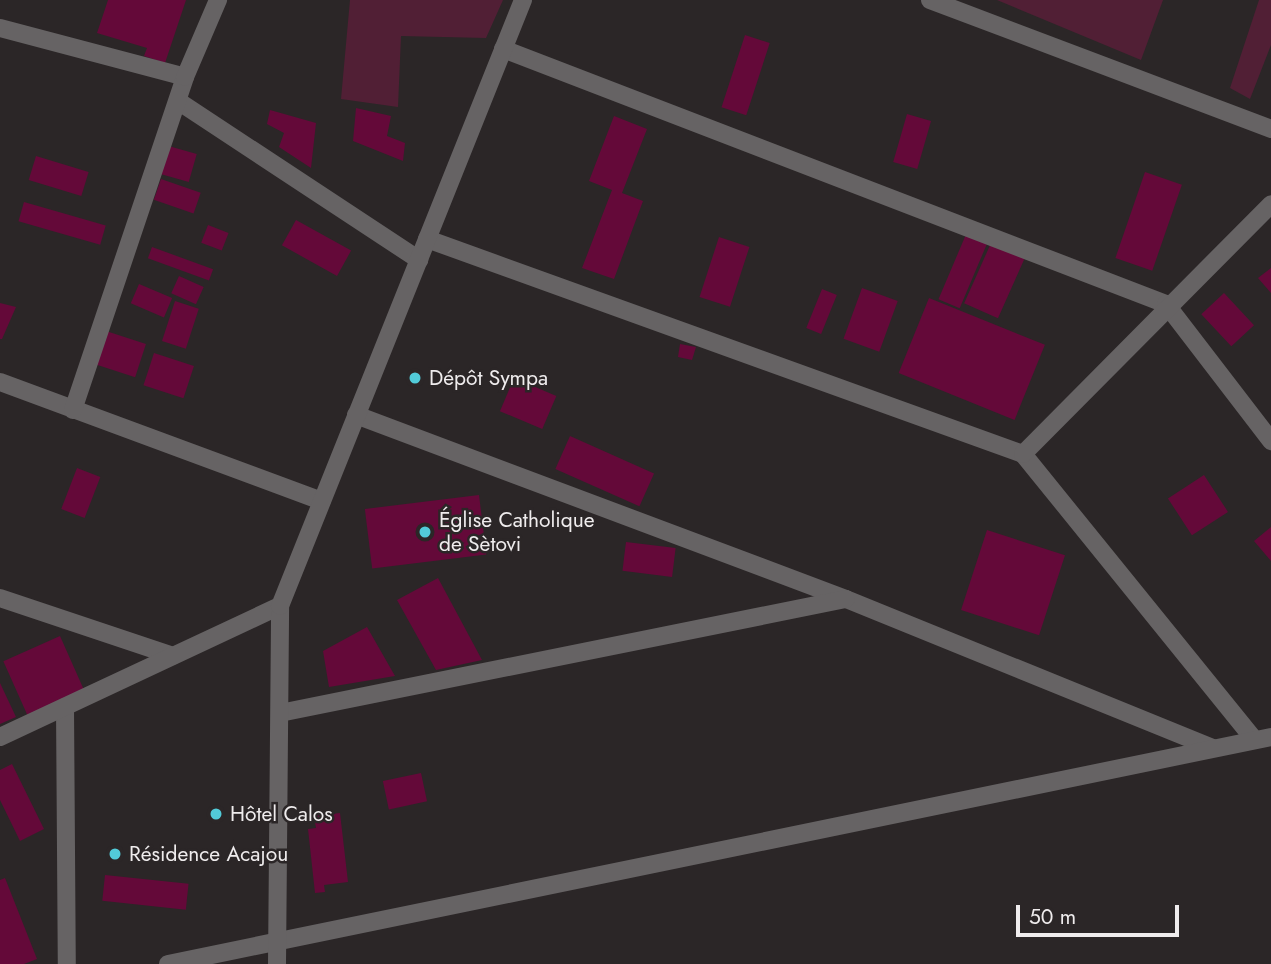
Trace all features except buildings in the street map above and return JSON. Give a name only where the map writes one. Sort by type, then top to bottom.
[{"type":"street","points":[[74,410],[185,77],[218,0]]},
{"type":"street","points":[[277,964],[275,943],[281,713],[280,606],[523,0]]},
{"type":"street","points":[[930,0],[955,4],[1271,129]]},
{"type":"street","points":[[0,28],[185,77]]},
{"type":"street","points":[[503,49],[1166,304],[1271,441]]},
{"type":"street","points":[[178,101],[419,260]]},
{"type":"street","points":[[1023,454],[1166,304],[1271,204]]},
{"type":"street","points":[[168,964],[1263,739],[1023,454],[427,239]]},
{"type":"street","points":[[0,382],[322,501]]},
{"type":"street","points":[[356,415],[846,599],[1213,748]]},
{"type":"street","points":[[0,598],[173,656]]},
{"type":"street","points":[[281,713],[846,599]]},
{"type":"street","points":[[0,737],[280,606]]},
{"type":"street","points":[[65,707],[67,964]]},
{"type":"shaded area","points":[[350,0],[503,0],[486,38],[401,36],[398,107],[341,99]]},
{"type":"shaded area","points":[[997,0],[1163,0],[1141,60]]},
{"type":"shaded area","points":[[1259,0],[1271,0],[1271,45],[1250,99],[1230,88]]},
{"type":"place","name":"Dépôt Sympa","points":[[415,378]]},
{"type":"place","name":"Église Catholique de Sètovi","points":[[425,532]]},
{"type":"place","name":"Hôtel Calos","points":[[216,814]]},
{"type":"place","name":"Résidence Acajou","points":[[115,854]]}]
